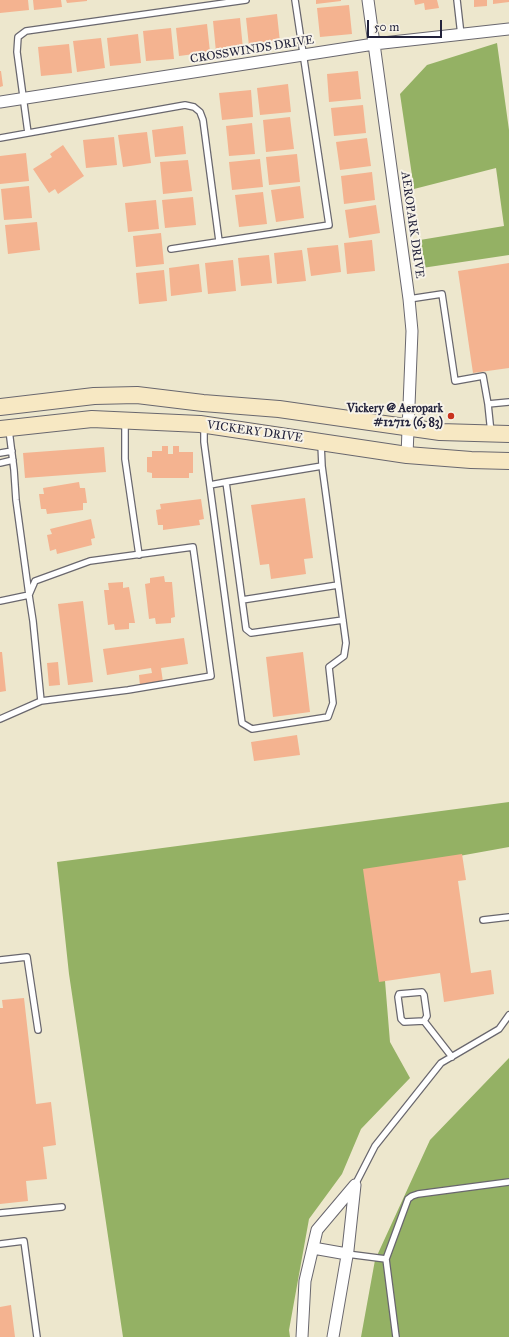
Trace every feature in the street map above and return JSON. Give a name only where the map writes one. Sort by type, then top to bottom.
[{"type":"main road","name":"VICKERY DRIVE","points":[[0,407],[94,396],[137,396],[279,409],[440,432],[509,434]]},
{"type":"main road","points":[[202,425],[203,403]]},
{"type":"main road","name":"VICKERY DRIVE","points":[[5,428],[92,419],[202,425],[407,455],[471,460],[509,461]]},
{"type":"street","name":"AEROPARK DRIVE","points":[[368,0],[409,299],[412,331],[407,455]]},
{"type":"street","name":"CROSSWINDS DRIVE","points":[[0,102],[374,44],[509,29]]},
{"type":"street","points":[[302,1337],[305,1281],[317,1230],[355,1185]]},
{"type":"street","points":[[333,1337],[347,1254],[355,1185]]},
{"type":"street","points":[[313,1248],[347,1254]]},
{"type":"lane","points":[[28,133],[17,52],[18,37],[26,31],[246,0]]},
{"type":"lane","points":[[171,249],[329,225],[295,0]]},
{"type":"lane","points":[[457,0],[461,35]]},
{"type":"lane","points":[[0,138],[185,106],[194,107],[200,112],[203,120],[219,242]]},
{"type":"lane","points":[[409,299],[442,294],[455,381],[483,376],[491,433]]},
{"type":"lane","points":[[488,404],[509,402]]},
{"type":"lane","points":[[124,420],[125,459],[139,555]]},
{"type":"lane","points":[[202,425],[230,643],[242,723],[252,728],[328,717],[333,703],[329,667],[344,656],[346,643],[322,466],[321,442]]},
{"type":"lane","points":[[5,428],[12,451],[16,500],[38,667],[41,702]]},
{"type":"lane","points":[[0,453],[12,451]]},
{"type":"lane","points":[[0,463],[13,460]]},
{"type":"lane","points":[[210,485],[322,466]]},
{"type":"lane","points":[[226,482],[246,629],[251,633],[343,620]]},
{"type":"lane","points":[[0,719],[41,702],[128,690],[211,676],[193,547],[90,561],[35,581],[29,596]]},
{"type":"lane","points":[[242,600],[338,585]]},
{"type":"lane","points":[[0,601],[29,596]]},
{"type":"lane","points":[[482,920],[509,917]]},
{"type":"lane","points":[[0,960],[27,957],[38,1030]]},
{"type":"lane","points":[[422,992],[424,995],[427,1016],[424,1021],[404,1022],[401,1019],[398,997],[399,994],[422,992]]},
{"type":"lane","points":[[355,1185],[374,1146],[441,1063],[499,1029],[509,1015]]},
{"type":"lane","points":[[424,1021],[452,1057]]},
{"type":"lane","points":[[396,1337],[386,1259],[408,1199],[418,1194],[509,1182]]},
{"type":"lane","points":[[0,1213],[62,1207]]},
{"type":"lane","points":[[0,1244],[24,1241],[37,1337]]},
{"type":"lane","points":[[347,1254],[386,1259]]},
{"type":"green space","points":[[497,43],[509,130],[509,255],[422,268],[420,240],[504,226],[496,168],[414,189],[400,94],[427,65]]},
{"type":"green space","points":[[509,802],[509,847],[376,871],[390,1042],[410,1078],[361,1129],[342,1174],[309,1219],[289,1330],[290,1337],[123,1337],[69,974],[57,862]]},
{"type":"green space","points":[[509,1058],[509,1337],[361,1337],[375,1260],[430,1140]]},
{"type":"building","points":[[0,0],[28,0],[29,10],[0,13]]},
{"type":"building","points":[[33,0],[61,0],[62,7],[34,10]]},
{"type":"building","points":[[66,0],[87,0],[87,1],[67,3]]},
{"type":"building","points":[[316,0],[341,0],[341,1],[316,4]]},
{"type":"building","points":[[414,0],[437,0],[439,8],[425,10],[424,3],[415,5]]},
{"type":"building","points":[[474,0],[487,0],[487,6],[474,7]]},
{"type":"building","points":[[493,0],[509,0],[509,2],[493,4]]},
{"type":"building","points":[[349,5],[352,34],[320,37],[317,8]]},
{"type":"building","points":[[277,14],[280,42],[249,46],[246,18]]},
{"type":"building","points":[[240,18],[243,49],[216,52],[213,21]]},
{"type":"building","points":[[207,24],[210,52],[179,56],[176,28]]},
{"type":"building","points":[[171,28],[174,59],[146,61],[143,31]]},
{"type":"building","points":[[138,34],[141,63],[110,66],[107,38]]},
{"type":"building","points":[[101,38],[105,68],[77,72],[73,41]]},
{"type":"building","points":[[69,44],[72,73],[41,76],[38,47]]},
{"type":"building","points":[[0,71],[3,86],[0,87]]},
{"type":"building","points":[[358,71],[361,99],[329,102],[327,74]]},
{"type":"building","points":[[288,84],[291,112],[260,115],[257,88]]},
{"type":"building","points":[[251,90],[253,117],[222,120],[219,93]]},
{"type":"building","points":[[363,105],[366,133],[334,136],[331,108]]},
{"type":"building","points":[[290,117],[294,149],[266,152],[263,120]]},
{"type":"building","points":[[252,123],[255,154],[229,156],[226,126]]},
{"type":"building","points":[[183,126],[186,154],[155,157],[152,130]]},
{"type":"building","points":[[147,132],[151,163],[123,167],[118,135]]},
{"type":"building","points":[[114,137],[117,165],[86,168],[83,140]]},
{"type":"building","points":[[367,138],[371,166],[340,170],[336,142]]},
{"type":"building","points":[[63,145],[84,176],[58,194],[55,189],[49,193],[33,169],[52,157],[50,154]]},
{"type":"building","points":[[26,153],[29,181],[0,184],[0,156]]},
{"type":"building","points":[[297,154],[300,182],[269,185],[266,157]]},
{"type":"building","points":[[260,159],[263,187],[232,190],[229,162]]},
{"type":"building","points":[[188,160],[192,191],[163,194],[160,162]]},
{"type":"building","points":[[372,172],[375,200],[344,204],[341,176]]},
{"type":"building","points":[[29,186],[32,218],[4,220],[1,189]]},
{"type":"building","points":[[300,186],[304,218],[276,222],[271,190]]},
{"type":"building","points":[[263,192],[267,224],[239,227],[235,195]]},
{"type":"building","points":[[193,197],[196,225],[165,228],[162,200]]},
{"type":"building","points":[[156,200],[159,229],[128,232],[125,203]]},
{"type":"building","points":[[376,205],[380,233],[349,238],[345,210]]},
{"type":"building","points":[[37,222],[40,250],[8,254],[5,225]]},
{"type":"building","points":[[161,233],[164,264],[136,267],[133,236]]},
{"type":"building","points":[[372,240],[375,271],[347,274],[344,243]]},
{"type":"building","points":[[338,245],[341,272],[311,276],[307,248]]},
{"type":"building","points":[[302,250],[306,281],[277,284],[274,253]]},
{"type":"building","points":[[269,255],[272,283],[241,286],[238,258]]},
{"type":"building","points":[[233,260],[236,291],[208,294],[205,263]]},
{"type":"building","points":[[509,263],[509,368],[473,373],[458,271]]},
{"type":"building","points":[[199,264],[202,292],[171,296],[169,268]]},
{"type":"building","points":[[164,270],[167,301],[139,304],[136,273]]},
{"type":"building","points":[[162,446],[168,446],[168,454],[173,454],[173,446],[179,446],[179,452],[193,452],[193,473],[189,473],[189,478],[152,478],[152,473],[147,472],[147,457],[152,457],[152,451],[162,451]]},
{"type":"building","points":[[104,447],[106,472],[25,478],[23,453]]},
{"type":"building","points":[[79,482],[80,488],[85,488],[87,503],[83,503],[83,510],[47,514],[46,509],[41,509],[39,494],[44,494],[43,488]]},
{"type":"building","points":[[305,498],[313,558],[304,559],[306,574],[271,579],[269,564],[260,565],[251,505]]},
{"type":"building","points":[[201,499],[204,519],[199,520],[200,525],[163,530],[163,525],[158,525],[156,510],[161,509],[160,504]]},
{"type":"building","points":[[91,519],[95,538],[91,539],[92,545],[57,554],[56,549],[50,551],[47,535],[52,534],[50,529]]},
{"type":"building","points":[[164,576],[165,582],[172,582],[175,617],[171,618],[171,623],[156,624],[155,618],[149,619],[145,584],[150,583],[150,578]]},
{"type":"building","points":[[123,582],[123,588],[129,587],[135,623],[129,623],[129,629],[115,630],[114,624],[108,625],[104,590],[109,590],[108,583]]},
{"type":"building","points":[[83,601],[93,682],[68,685],[58,604]]},
{"type":"building","points":[[184,638],[188,664],[161,668],[163,682],[140,686],[139,675],[152,673],[151,668],[107,675],[103,649]]},
{"type":"building","points":[[0,652],[2,652],[6,691],[0,692]]},
{"type":"building","points":[[303,652],[310,712],[273,717],[266,657]]},
{"type":"building","points":[[58,662],[60,685],[49,686],[47,663]]},
{"type":"building","points":[[297,735],[300,755],[254,761],[251,742]]},
{"type":"building","points":[[462,854],[466,880],[458,881],[471,973],[491,970],[494,994],[444,1002],[440,973],[379,982],[363,869]]},
{"type":"building","points":[[24,998],[36,1104],[51,1102],[56,1145],[43,1147],[47,1179],[26,1181],[28,1201],[0,1204],[0,1008],[3,1008],[2,1000]]},
{"type":"building","points":[[11,1305],[15,1337],[0,1337],[0,1307]]},
{"type":"place","name":"Vickery @ Aeropark #12712 (6, 83)","points":[[451,416]]}]
